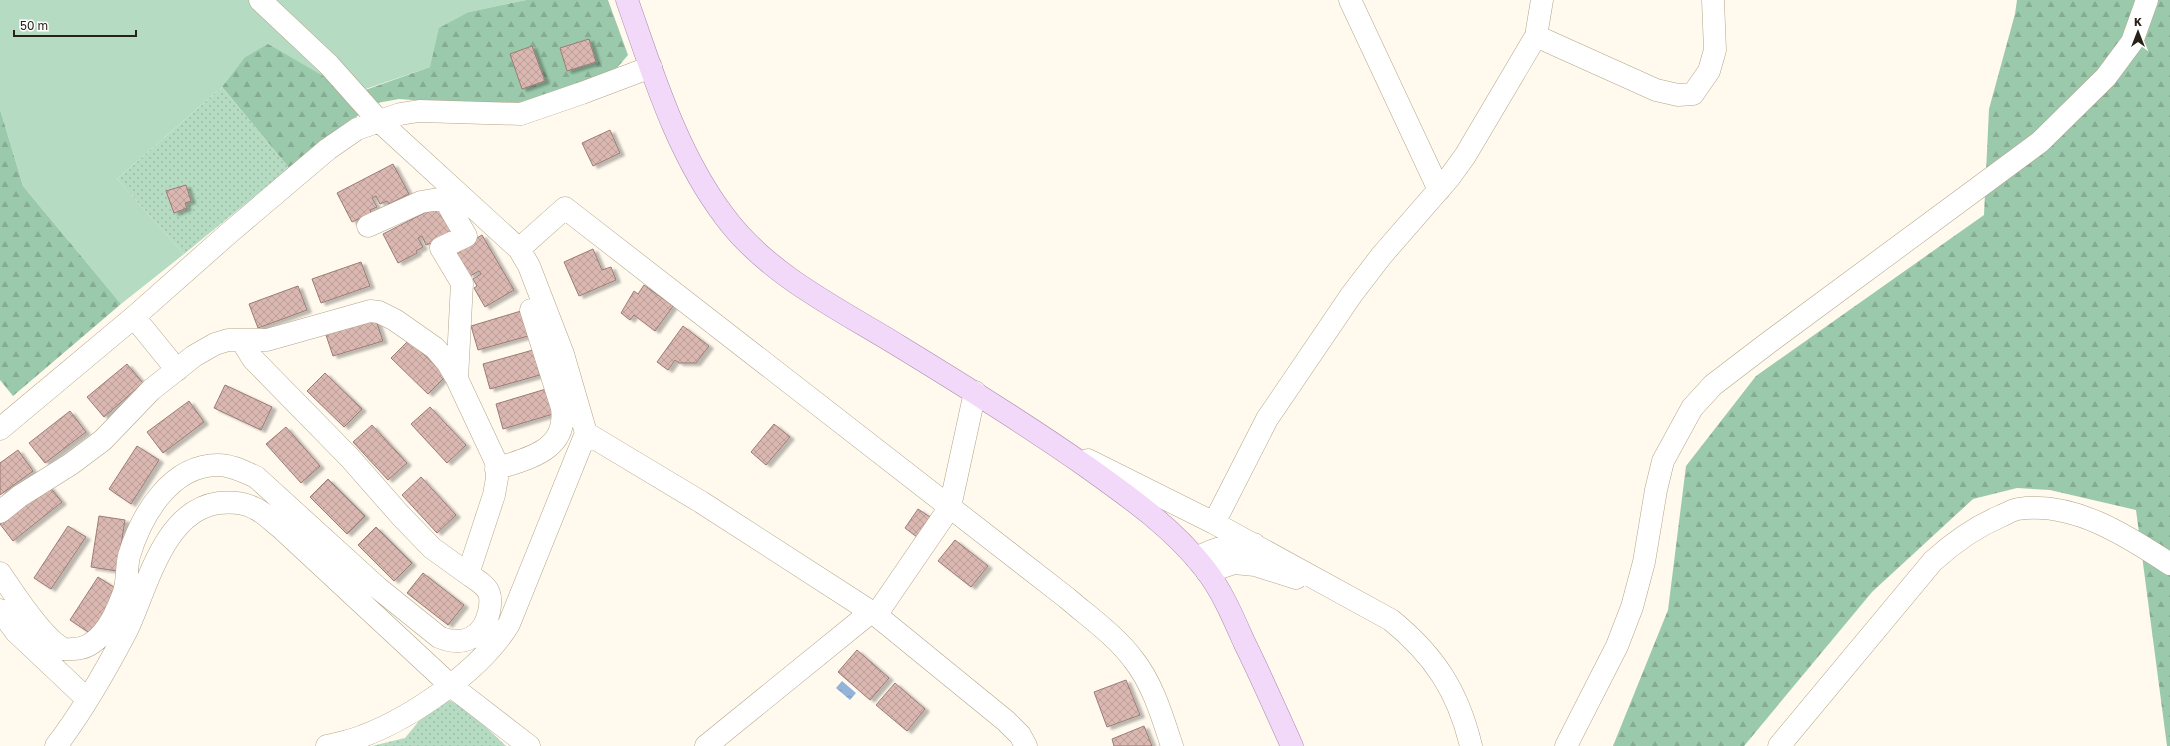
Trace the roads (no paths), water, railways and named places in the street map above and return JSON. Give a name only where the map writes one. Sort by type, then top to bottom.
[{"type":"main road","points":[[627,0],[680,142],[699,179],[725,218],[749,245],[780,272],[821,299],[975,392],[1052,443],[1151,515],[1179,539],[1218,588],[1236,623],[1292,746]]},
{"type":"street","points":[[260,0],[329,65],[378,120],[519,249],[529,266],[562,354],[586,433],[509,624],[490,651],[450,685],[388,725],[361,737],[327,746]]},
{"type":"street","points":[[1350,0],[1438,190]]},
{"type":"street","points":[[1214,522],[1267,419],[1352,294],[1382,255],[1465,156],[1536,36],[1542,0]]},
{"type":"street","points":[[1536,36],[1656,90],[1678,95],[1693,94],[1709,71],[1715,50],[1713,0]]},
{"type":"street","points":[[1566,746],[1617,646],[1627,620],[1644,562],[1656,490],[1663,461],[1692,408],[1713,385],[2040,142],[2106,77],[2132,42],[2147,0]]},
{"type":"street","points":[[0,428],[134,318],[229,233],[328,149],[357,129],[378,120],[419,111],[521,114],[651,67]]},
{"type":"street","points":[[368,226],[420,202],[444,198],[466,236],[441,248],[462,283],[458,379]]},
{"type":"street","points":[[519,249],[565,208],[1067,598],[1133,658],[1146,678],[1172,746]]},
{"type":"street","points":[[496,469],[539,454],[551,445],[561,428],[563,417],[562,408],[529,302]]},
{"type":"street","points":[[0,512],[103,440],[151,390],[176,370],[215,344],[228,340],[266,340],[370,311],[379,312],[394,320],[434,348],[447,362],[458,379],[496,462],[498,478],[494,495],[468,574]]},
{"type":"street","points":[[134,318],[176,370]]},
{"type":"street","points":[[0,573],[22,604],[51,639],[65,649],[77,649],[91,645],[101,635],[115,613],[124,594],[129,557],[139,529],[153,504],[163,491],[184,475],[205,467],[219,465],[235,468],[256,477],[378,588],[439,637],[451,642],[466,640],[478,634],[486,622],[490,607],[489,593],[482,584],[432,548],[401,516],[350,458],[253,359],[242,341]]},
{"type":"street","points":[[706,746],[874,613],[950,507],[975,392]]},
{"type":"street","points":[[586,433],[701,502],[874,613],[1006,721],[1020,735],[1026,746]]},
{"type":"street","points":[[1052,443],[1214,522],[1391,620],[1414,639],[1432,660],[1448,684],[1461,714],[1471,746]]},
{"type":"street","points":[[56,746],[70,727],[125,633],[161,551],[176,527],[192,512],[208,504],[231,502],[254,508],[281,528],[450,685],[529,746]]},
{"type":"street","points":[[1779,746],[1933,561],[1957,540],[1984,523],[2017,509],[2050,509],[2078,514],[2142,546],[2170,564]]},
{"type":"street","points":[[1201,565],[1216,548],[1230,544],[1254,544]]},
{"type":"street","points":[[1201,565],[1234,563],[1255,566],[1340,591]]},
{"type":"street","points":[[0,610],[16,632],[86,699]]},
{"type":"water","points":[[842,681],[856,693],[850,700],[836,688]]}]
